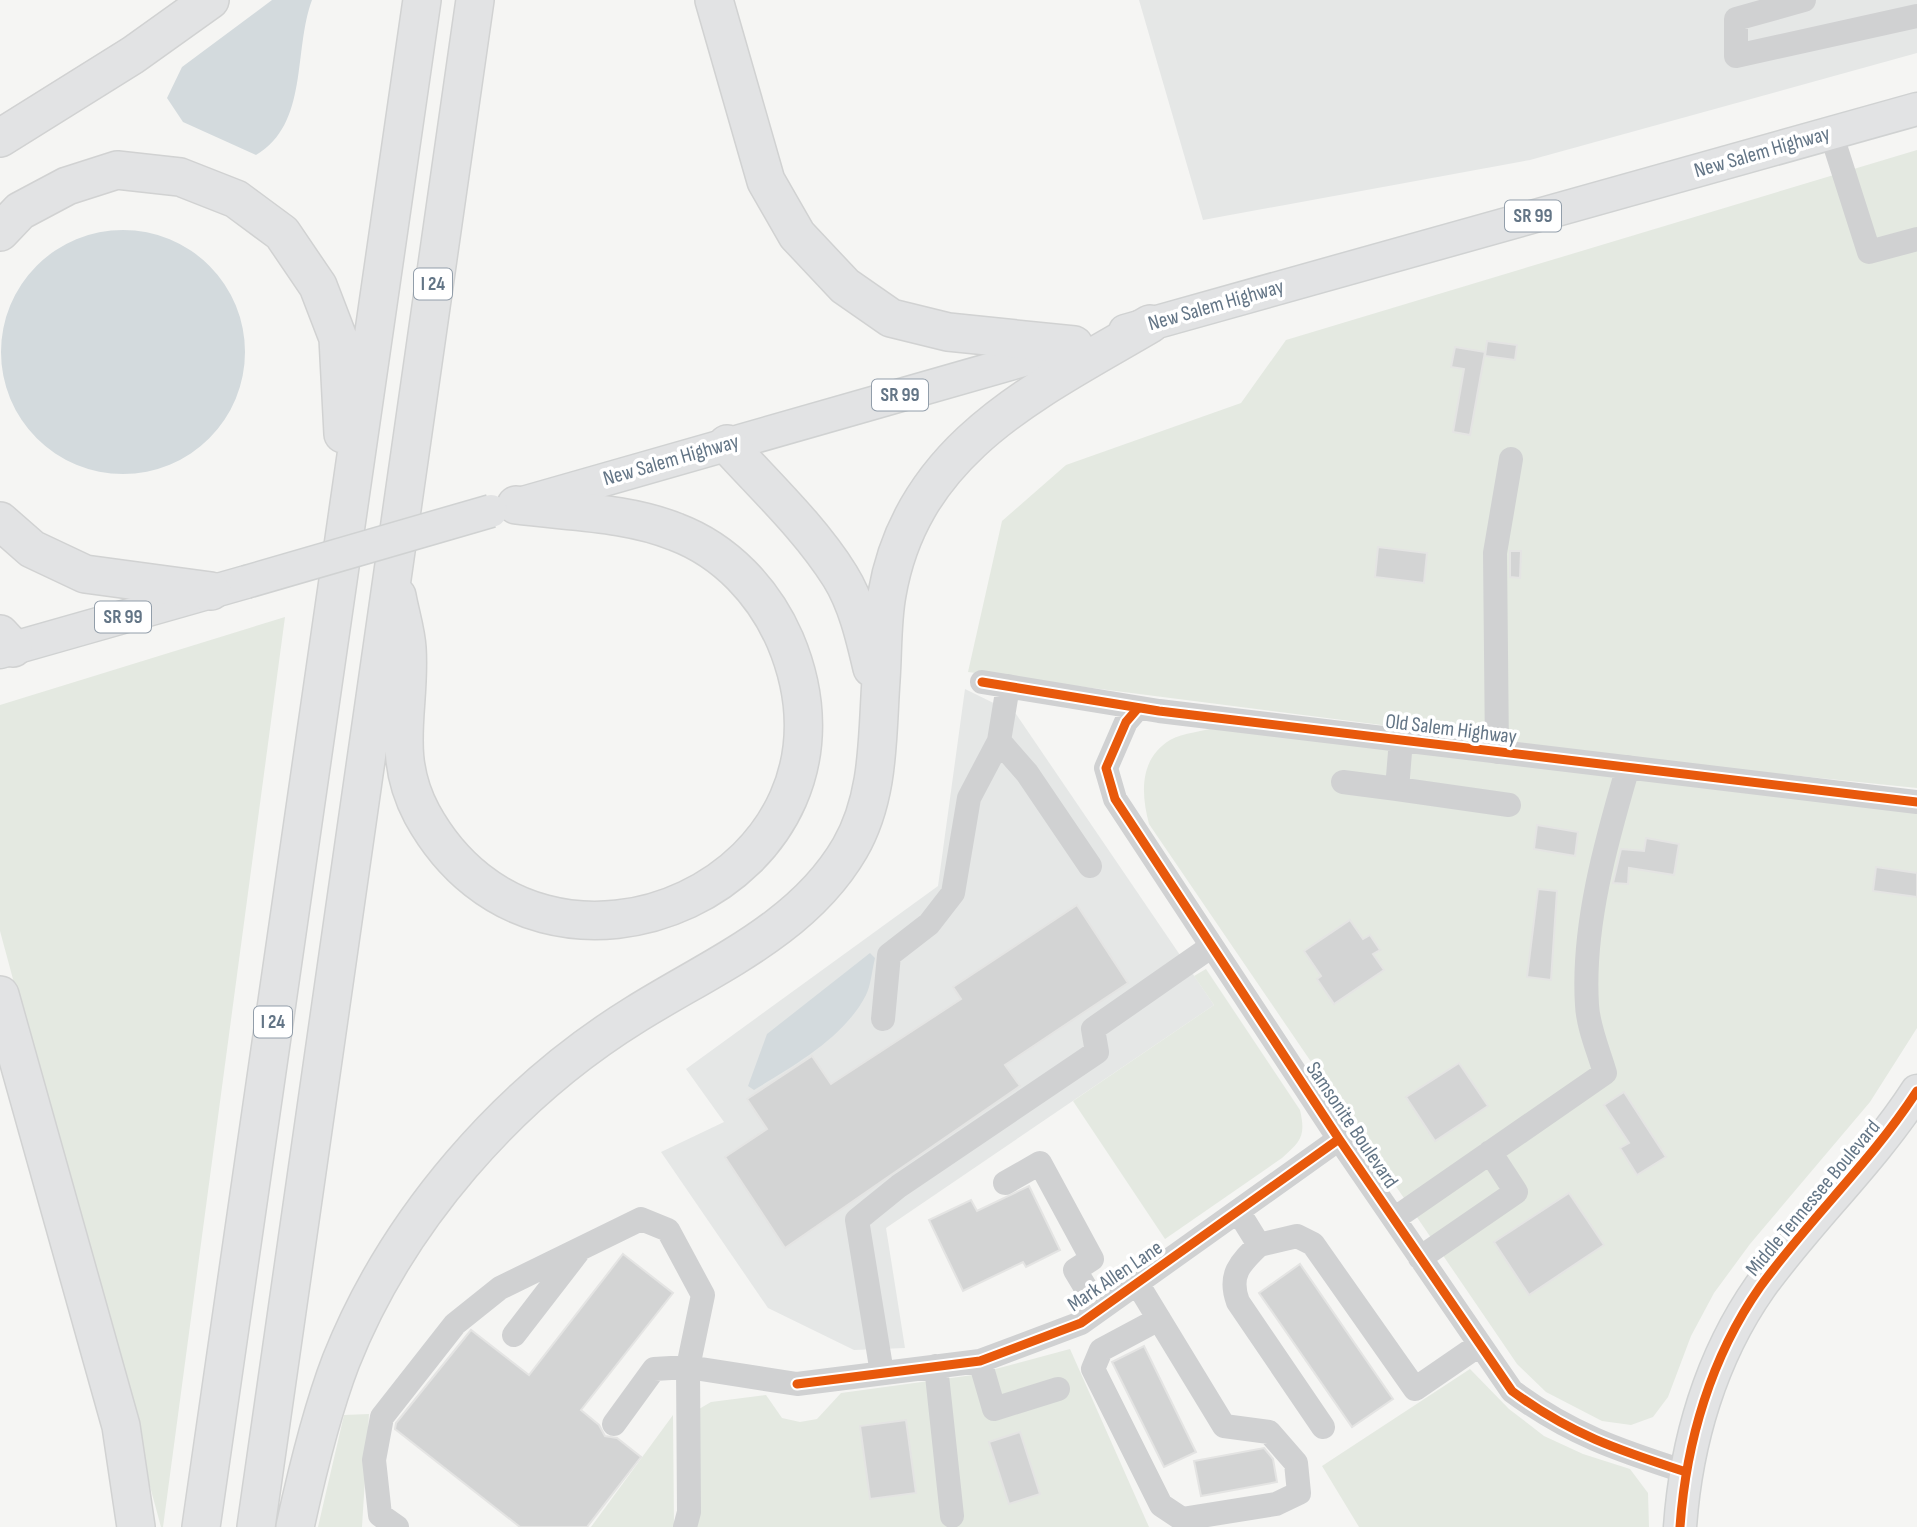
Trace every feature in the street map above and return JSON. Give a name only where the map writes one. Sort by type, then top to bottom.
[{"type":"highway","points":[[0,138],[133,55],[210,0]]},
{"type":"highway","name":"I 24","points":[[201,1527],[422,0]]},
{"type":"highway","name":"I 24","points":[[256,1527],[475,0]]},
{"type":"highway","points":[[714,0],[766,181],[797,235],[845,286],[891,318],[948,332],[1074,345]]},
{"type":"highway","points":[[0,232],[20,211],[66,186],[117,170],[180,177],[236,199],[282,233],[318,286],[338,338],[347,518]]},
{"type":"highway","points":[[295,1527],[341,1362],[378,1283],[441,1189],[508,1115],[563,1065],[633,1015],[768,936],[811,899],[850,847],[871,797],[878,748],[887,593],[905,531],[932,484],[971,439],[1027,397],[1150,324]]},
{"type":"highway","points":[[727,444],[808,534],[841,577],[863,632],[879,700]]},
{"type":"highway","points":[[392,569],[407,648],[402,752],[421,812],[450,856],[503,897],[565,917],[595,921],[662,911],[715,886],[757,848],[782,813],[794,783],[801,747],[802,711],[798,680],[776,620],[758,592],[733,567],[709,549],[678,532],[642,521],[504,508]]},
{"type":"highway","points":[[0,522],[32,549],[85,574],[211,592]]},
{"type":"highway","points":[[0,995],[121,1426],[136,1527]]},
{"type":"main road","name":"New Salem Highway","points":[[4,645],[211,592],[1074,345],[1917,109]]},
{"type":"main road","name":"Middle Tennessee Boulevard","points":[[1680,1527],[1686,1472],[1698,1416],[1726,1343],[1760,1287],[1893,1128],[1917,1091]]},
{"type":"street","points":[[1804,0],[1736,19],[1736,56],[1917,16]]},
{"type":"street","points":[[1831,133],[1869,252],[1917,239]]},
{"type":"street","points":[[1497,752],[1495,553],[1511,459]]},
{"type":"street","name":"Old Salem Highway","points":[[982,682],[1138,708],[1917,802]]},
{"type":"street","points":[[883,1018],[889,955],[929,924],[953,893],[969,798],[999,741],[1009,686]]},
{"type":"street","name":"Samsonite Boulevard","points":[[1138,708],[1126,722],[1107,768],[1115,799],[1339,1139],[1511,1391],[1549,1419],[1597,1443],[1686,1472]]},
{"type":"street","points":[[1397,789],[1401,740]]},
{"type":"street","points":[[999,741],[1027,773],[1090,866]]},
{"type":"street","points":[[1394,1219],[1605,1073],[1587,1008],[1589,941],[1606,846],[1628,767]]},
{"type":"street","points":[[1343,782],[1509,805]]},
{"type":"street","points":[[882,1373],[857,1220],[899,1186],[1097,1052],[1093,1030],[1212,946]]},
{"type":"street","name":"Mark Allen Lane","points":[[614,1424],[654,1369],[688,1367],[797,1384],[980,1361],[1081,1323],[1339,1139]]},
{"type":"street","points":[[1420,1258],[1516,1192],[1490,1153]]},
{"type":"street","points":[[1005,1183],[1040,1163],[1092,1259],[1075,1270],[1099,1310]]},
{"type":"street","points":[[1238,1211],[1259,1245]]},
{"type":"street","points":[[397,1527],[380,1515],[374,1460],[382,1417],[456,1324],[500,1287],[641,1219],[668,1230],[703,1294],[688,1367],[689,1512],[685,1527]]},
{"type":"street","points":[[1323,1427],[1238,1302],[1233,1288],[1237,1267],[1259,1245],[1297,1236],[1313,1244],[1415,1389],[1479,1345]]},
{"type":"street","points":[[514,1335],[580,1249]]},
{"type":"street","points":[[1137,1283],[1159,1319],[1224,1426],[1269,1432],[1296,1463],[1299,1493],[1276,1504],[1182,1519],[1161,1505],[1093,1369],[1101,1350],[1159,1319]]},
{"type":"street","points":[[980,1361],[994,1409],[1058,1389]]},
{"type":"street","points":[[936,1366],[952,1517]]},
{"type":"shaded area","points":[[272,0],[312,0],[306,20],[292,106],[273,142],[256,155],[183,122],[167,98],[182,67]]},
{"type":"shaded area","points":[[1139,0],[1917,0],[1917,53],[1530,160],[1203,220]]},
{"type":"shaded area","points":[[1917,150],[1917,788],[1693,765],[968,672],[1002,521],[1066,465],[1241,403],[1286,340]]},
{"type":"shaded area","points":[[123,230],[170,240],[191,251],[209,266],[224,284],[235,305],[245,352],[235,399],[224,420],[209,438],[191,453],[170,464],[123,474],[76,464],[55,453],[37,438],[22,420],[11,399],[1,352],[11,305],[22,284],[37,266],[55,251],[76,240]]},
{"type":"shaded area","points":[[285,617],[161,1527],[0,931],[0,705]]},
{"type":"shaded area","points":[[965,689],[1016,714],[1214,1005],[886,1228],[905,1348],[854,1350],[768,1308],[661,1152],[724,1122],[686,1069],[938,886]]},
{"type":"shaded area","points":[[1218,727],[1917,812],[1917,1028],[1870,1102],[1750,1244],[1714,1293],[1691,1336],[1668,1397],[1653,1417],[1631,1425],[1602,1421],[1546,1392],[1517,1364],[1149,824],[1144,789],[1148,767],[1153,757],[1170,740]]},
{"type":"shaded area","points":[[870,953],[875,958],[868,991],[845,1025],[816,1050],[785,1071],[754,1090],[748,1086],[767,1034]]},
{"type":"shaded area","points":[[1206,969],[1300,1110],[1302,1132],[1298,1142],[1282,1158],[1165,1239],[1073,1101],[1214,1005],[1194,976]]},
{"type":"shaded area","points":[[1070,1349],[1149,1527],[697,1527],[699,1409],[711,1402],[766,1395],[782,1418],[800,1422],[817,1419],[841,1393],[973,1375]]},
{"type":"shaded area","points":[[1470,1369],[1509,1409],[1544,1436],[1583,1454],[1630,1469],[1648,1493],[1649,1527],[1359,1527],[1322,1466]]},
{"type":"shaded area","points":[[369,1414],[362,1527],[318,1527],[344,1415]]},
{"type":"shaded area","points":[[673,1415],[674,1527],[591,1527]]},
{"type":"building","points":[[1487,341],[1517,345],[1515,360],[1485,356]]},
{"type":"building","points":[[1455,347],[1485,352],[1470,435],[1453,432],[1464,369],[1451,367]]},
{"type":"building","points":[[1378,547],[1427,553],[1424,583],[1375,577]]},
{"type":"building","points":[[1510,551],[1521,551],[1520,578],[1510,577]]},
{"type":"building","points":[[1537,825],[1578,832],[1575,856],[1534,849]]},
{"type":"building","points":[[1646,838],[1679,844],[1674,875],[1629,868],[1628,884],[1613,883],[1621,849],[1644,851]]},
{"type":"building","points":[[1876,867],[1917,873],[1917,897],[1873,891]]},
{"type":"building","points":[[1538,889],[1557,891],[1551,980],[1527,977]]},
{"type":"building","points":[[1077,905],[1128,983],[1005,1065],[1020,1086],[785,1248],[725,1157],[767,1129],[747,1099],[812,1056],[831,1084],[961,999],[953,987]]},
{"type":"building","points":[[1350,920],[1363,939],[1370,935],[1380,950],[1373,954],[1384,970],[1334,1004],[1317,979],[1321,976],[1304,951]]},
{"type":"building","points":[[1459,1063],[1488,1106],[1435,1141],[1406,1097]]},
{"type":"building","points":[[1624,1092],[1666,1157],[1637,1175],[1620,1148],[1629,1143],[1604,1105]]},
{"type":"building","points":[[1029,1186],[1060,1250],[1026,1267],[1023,1262],[963,1291],[929,1220],[971,1200],[977,1211]]},
{"type":"building","points":[[1569,1193],[1604,1245],[1529,1295],[1494,1242]]},
{"type":"building","points":[[623,1254],[673,1293],[581,1410],[599,1425],[605,1436],[617,1438],[641,1457],[587,1527],[520,1527],[395,1429],[396,1423],[471,1330],[529,1375]]},
{"type":"building","points":[[1300,1264],[1393,1399],[1352,1427],[1259,1293]]},
{"type":"building","points":[[1144,1346],[1196,1452],[1164,1467],[1112,1362]]},
{"type":"building","points":[[906,1420],[916,1493],[870,1499],[860,1426]]},
{"type":"building","points":[[1020,1432],[1040,1494],[1009,1504],[989,1442]]},
{"type":"building","points":[[1264,1448],[1273,1459],[1277,1482],[1201,1496],[1194,1461]]},
{"type":"cycle path","points":[[982,682],[1159,711],[1917,802]]},
{"type":"cycle path","points":[[1138,708],[1126,722],[1106,768],[1115,799],[1339,1139],[1512,1391],[1575,1430],[1686,1472]]},
{"type":"cycle path","points":[[1680,1527],[1688,1463],[1704,1401],[1715,1371],[1743,1314],[1779,1262],[1880,1142],[1917,1091]]},
{"type":"cycle path","points":[[797,1384],[980,1361],[1081,1323],[1339,1139]]}]
